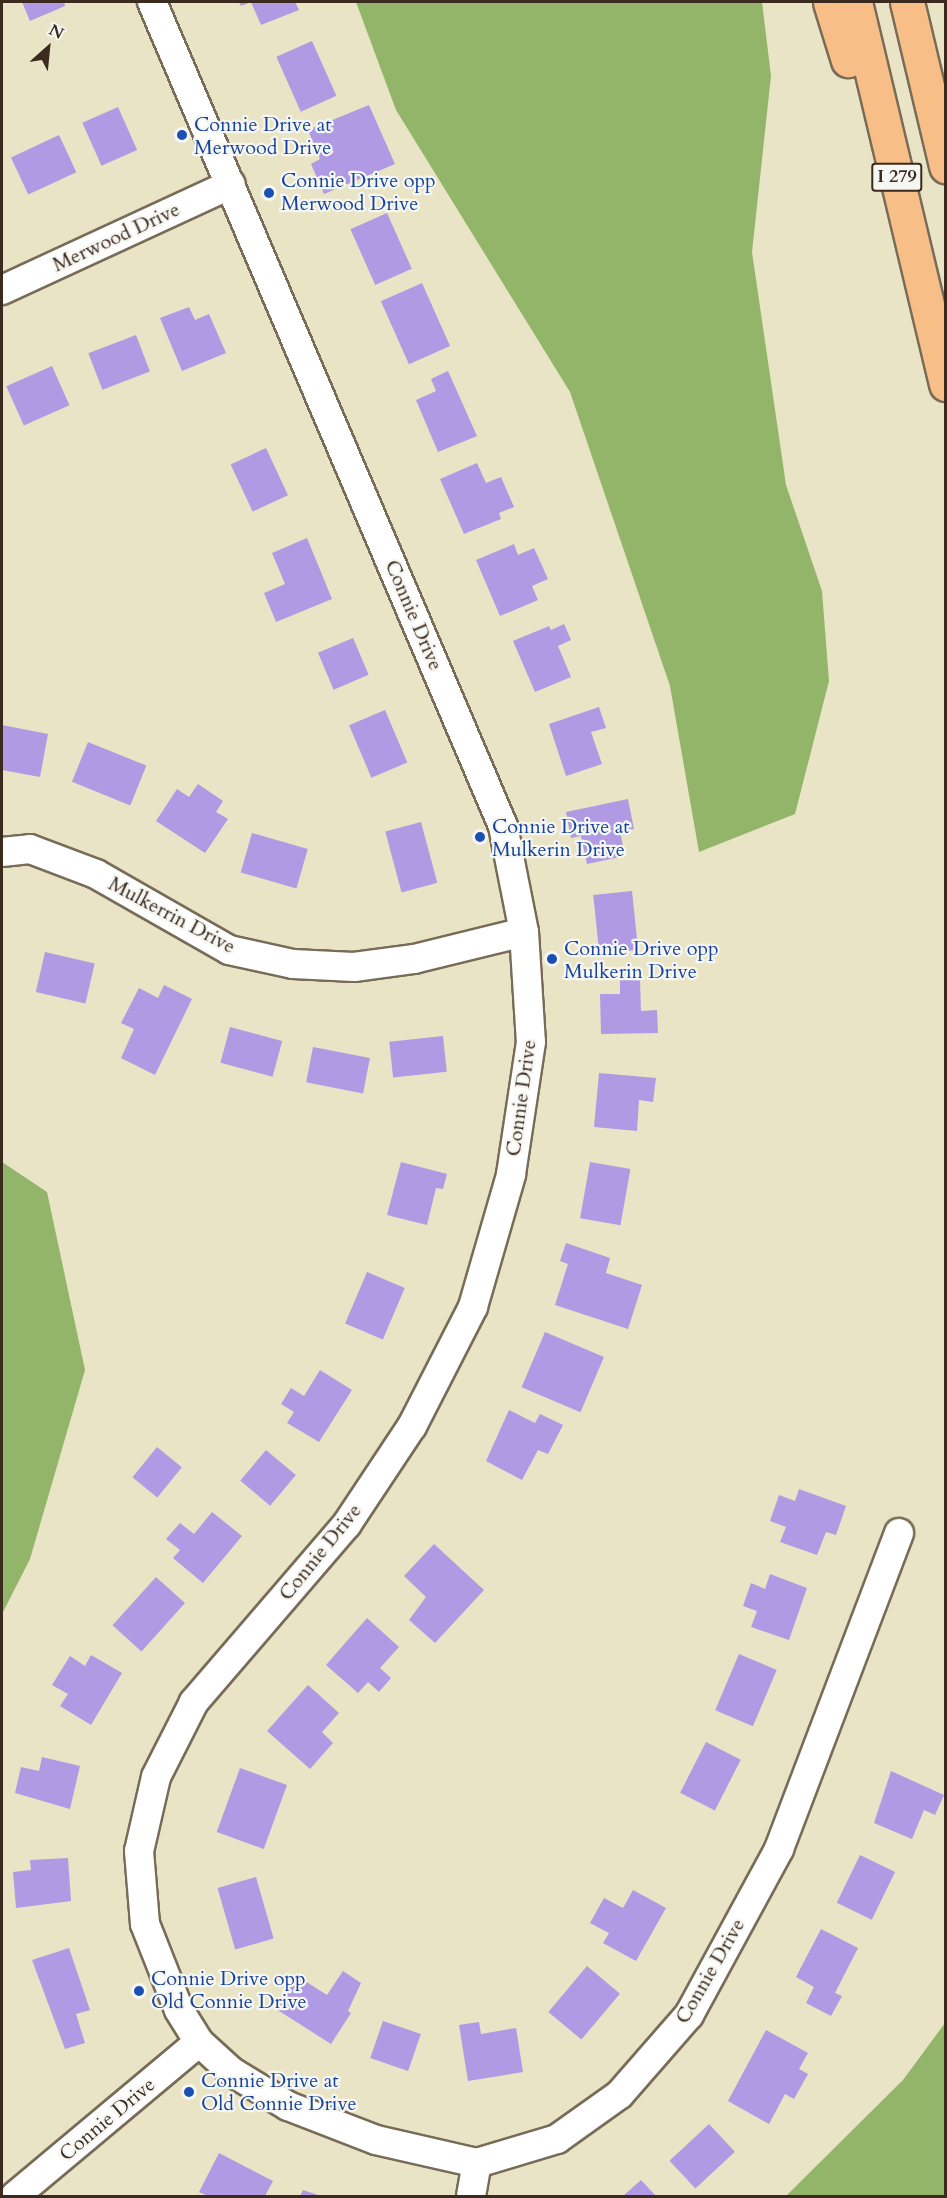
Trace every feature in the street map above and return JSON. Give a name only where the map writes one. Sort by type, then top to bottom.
[{"type":"highway","points":[[830,2],[938,352]]},
{"type":"highway","name":"I 279","points":[[855,2],[945,384]]},
{"type":"highway","points":[[907,2],[945,166]]},
{"type":"highway","points":[[919,2],[945,124]]},
{"type":"street","name":"Connie Drive","points":[[152,2],[503,826],[524,932],[531,1042],[511,1175],[473,1306],[412,1426],[347,1524],[194,1702],[156,1776],[140,1851],[145,1924],[179,2010],[199,2042],[232,2072],[288,2106],[376,2140],[477,2163],[557,2139],[620,2094],[689,2015],[779,1849],[899,1533]]},
{"type":"street","name":"Merwood Drive","points":[[2,290],[231,184]]},
{"type":"street","name":"Mulkerrin Drive","points":[[2,852],[30,849],[96,874],[229,950],[293,964],[354,967],[414,959],[524,932]]},
{"type":"street","name":"Connie Drive","points":[[15,2196],[199,2042]]},
{"type":"street","points":[[471,2196],[477,2163]]},
{"type":"green space","points":[[356,2],[762,2],[771,76],[752,252],[786,485],[822,591],[829,681],[795,814],[699,852],[670,686],[570,392],[396,110]]},
{"type":"green space","points":[[2,1162],[47,1192],[85,1370],[30,1559],[2,1614]]},
{"type":"green space","points":[[945,2023],[945,2196],[786,2196],[903,2080]]},
{"type":"building","points":[[22,2],[64,2],[65,6],[30,21]]},
{"type":"building","points":[[239,2],[251,2],[241,6]]},
{"type":"building","points":[[251,2],[295,2],[299,10],[261,25]]},
{"type":"building","points":[[312,41],[336,96],[301,112],[276,57]]},
{"type":"building","points":[[369,105],[395,164],[324,194],[311,164],[320,159],[308,130]]},
{"type":"building","points":[[118,107],[137,150],[101,166],[82,123]]},
{"type":"building","points":[[59,135],[76,172],[28,195],[11,157]]},
{"type":"building","points":[[387,213],[412,269],[375,285],[350,229]]},
{"type":"building","points":[[422,283],[450,346],[409,364],[381,301]]},
{"type":"building","points":[[189,307],[195,320],[209,314],[226,353],[182,371],[160,318]]},
{"type":"building","points":[[136,335],[150,371],[102,390],[88,353]]},
{"type":"building","points":[[52,366],[69,405],[24,426],[6,386]]},
{"type":"building","points":[[448,371],[477,436],[438,452],[416,400],[436,391],[431,379]]},
{"type":"building","points":[[266,448],[288,495],[253,512],[231,464]]},
{"type":"building","points":[[477,463],[486,483],[501,477],[514,507],[499,513],[501,519],[464,534],[440,479]]},
{"type":"building","points":[[307,538],[332,599],[276,622],[264,593],[285,584],[272,553]]},
{"type":"building","points":[[514,544],[518,555],[534,548],[548,579],[532,586],[538,600],[500,616],[476,560]]},
{"type":"building","points":[[564,624],[571,640],[558,646],[571,677],[535,692],[513,641],[549,626],[551,630]]},
{"type":"building","points":[[353,638],[369,675],[334,690],[318,653]]},
{"type":"building","points":[[599,707],[606,728],[591,732],[602,764],[566,776],[549,724]]},
{"type":"building","points":[[385,710],[407,762],[371,778],[349,725]]},
{"type":"building","points":[[2,725],[48,734],[40,777],[2,770]]},
{"type":"building","points":[[88,742],[146,766],[130,805],[72,782]]},
{"type":"building","points":[[198,784],[223,801],[216,812],[228,819],[205,853],[156,821],[177,789],[189,797]]},
{"type":"building","points":[[628,799],[634,829],[620,831],[625,856],[587,864],[581,836],[571,838],[566,812]]},
{"type":"building","points":[[421,822],[437,883],[402,892],[385,832]]},
{"type":"building","points":[[252,833],[308,849],[296,888],[241,872]]},
{"type":"building","points":[[632,891],[638,950],[599,954],[593,895]]},
{"type":"building","points":[[45,952],[95,963],[85,1003],[36,992]]},
{"type":"building","points":[[620,980],[640,980],[641,1011],[657,1010],[658,1033],[601,1034],[600,994],[620,994]]},
{"type":"building","points":[[164,985],[192,999],[155,1075],[121,1058],[134,1029],[121,1023],[139,988],[158,998]]},
{"type":"building","points":[[230,1027],[282,1041],[273,1077],[220,1063]]},
{"type":"building","points":[[443,1036],[447,1072],[393,1077],[389,1042]]},
{"type":"building","points":[[313,1047],[370,1058],[363,1093],[306,1082]]},
{"type":"building","points":[[599,1073],[656,1078],[653,1102],[639,1100],[637,1131],[594,1127]]},
{"type":"building","points":[[401,1162],[447,1174],[443,1189],[436,1188],[427,1225],[387,1215]]},
{"type":"building","points":[[590,1162],[630,1169],[620,1225],[580,1218]]},
{"type":"building","points":[[566,1243],[610,1258],[606,1273],[642,1285],[628,1329],[555,1305],[568,1264],[560,1261]]},
{"type":"building","points":[[367,1272],[405,1288],[383,1340],[345,1324]]},
{"type":"building","points":[[545,1332],[604,1357],[580,1412],[522,1387]]},
{"type":"building","points":[[320,1370],[352,1390],[319,1442],[287,1423],[294,1412],[281,1404],[291,1388],[304,1396]]},
{"type":"building","points":[[509,1410],[535,1423],[540,1414],[563,1425],[548,1454],[538,1450],[522,1480],[486,1461]]},
{"type":"building","points":[[157,1447],[182,1467],[157,1497],[132,1477]]},
{"type":"building","points":[[266,1450],[296,1475],[270,1506],[240,1481]]},
{"type":"building","points":[[799,1489],[846,1506],[836,1535],[826,1532],[817,1555],[780,1542],[786,1527],[770,1521],[779,1495],[795,1501]]},
{"type":"building","points":[[212,1512],[242,1536],[203,1583],[173,1558],[180,1550],[166,1539],[180,1523],[194,1534]]},
{"type":"building","points":[[434,1544],[484,1590],[435,1643],[409,1620],[426,1597],[404,1576]]},
{"type":"building","points":[[770,1574],[807,1588],[789,1640],[751,1627],[757,1611],[743,1606],[751,1583],[765,1589]]},
{"type":"building","points":[[156,1577],[185,1603],[141,1651],[113,1625]]},
{"type":"building","points":[[367,1618],[399,1647],[380,1668],[391,1678],[379,1692],[368,1682],[358,1693],[326,1665]]},
{"type":"building","points":[[739,1654],[777,1670],[753,1726],[715,1710]]},
{"type":"building","points":[[91,1655],[122,1673],[91,1725],[60,1706],[68,1694],[52,1685],[70,1656],[85,1666]]},
{"type":"building","points":[[308,1685],[339,1713],[322,1732],[333,1743],[310,1769],[267,1731]]},
{"type":"building","points":[[706,1742],[741,1760],[715,1810],[680,1793]]},
{"type":"building","points":[[42,1757],[80,1766],[70,1809],[15,1793],[21,1767],[39,1771]]},
{"type":"building","points":[[240,1768],[287,1785],[264,1849],[217,1832]]},
{"type":"building","points":[[891,1771],[944,1795],[935,1815],[924,1810],[912,1839],[874,1823]]},
{"type":"building","points":[[860,1855],[895,1872],[872,1920],[837,1903]]},
{"type":"building","points":[[68,1858],[71,1901],[16,1908],[13,1872],[31,1870],[30,1860]]},
{"type":"building","points":[[256,1877],[274,1939],[235,1950],[218,1888]]},
{"type":"building","points":[[633,1890],[666,1908],[636,1961],[603,1943],[609,1933],[590,1923],[604,1898],[623,1908]]},
{"type":"building","points":[[821,1929],[858,1948],[835,1993],[842,1996],[831,2016],[806,2003],[814,1987],[796,1977]]},
{"type":"building","points":[[69,1948],[90,2010],[76,2014],[85,2043],[65,2049],[32,1960]]},
{"type":"building","points":[[587,1966],[620,1994],[581,2040],[548,2012]]},
{"type":"building","points":[[343,1971],[361,1983],[348,2011],[351,2013],[331,2044],[276,2009],[297,1976],[327,1995]]},
{"type":"building","points":[[383,2021],[421,2034],[408,2071],[370,2058]]},
{"type":"building","points":[[479,2022],[481,2034],[516,2028],[523,2072],[468,2081],[459,2025]]},
{"type":"building","points":[[766,2030],[808,2053],[799,2069],[808,2074],[794,2099],[785,2094],[769,2124],[728,2101]]},
{"type":"building","points":[[709,2124],[735,2152],[695,2189],[670,2161]]},
{"type":"building","points":[[219,2153],[273,2181],[265,2196],[208,2196],[199,2192]]},
{"type":"building","points":[[641,2180],[656,2196],[623,2196]]},
{"type":"building","points":[[303,2190],[321,2196],[300,2196]]},
{"type":"place","name":"Connie Drive at Merwood Drive","points":[[182,135]]},
{"type":"place","name":"Connie Drive opp Merwood Drive","points":[[269,193]]},
{"type":"place","name":"Connie Drive at Mulkerin Drive","points":[[480,837]]},
{"type":"place","name":"Connie Drive opp Mulkerin Drive","points":[[552,959]]},
{"type":"place","name":"Connie Drive opp Old Connie Drive","points":[[139,1991]]},
{"type":"place","name":"Connie Drive at Old Connie Drive","points":[[189,2092]]}]
